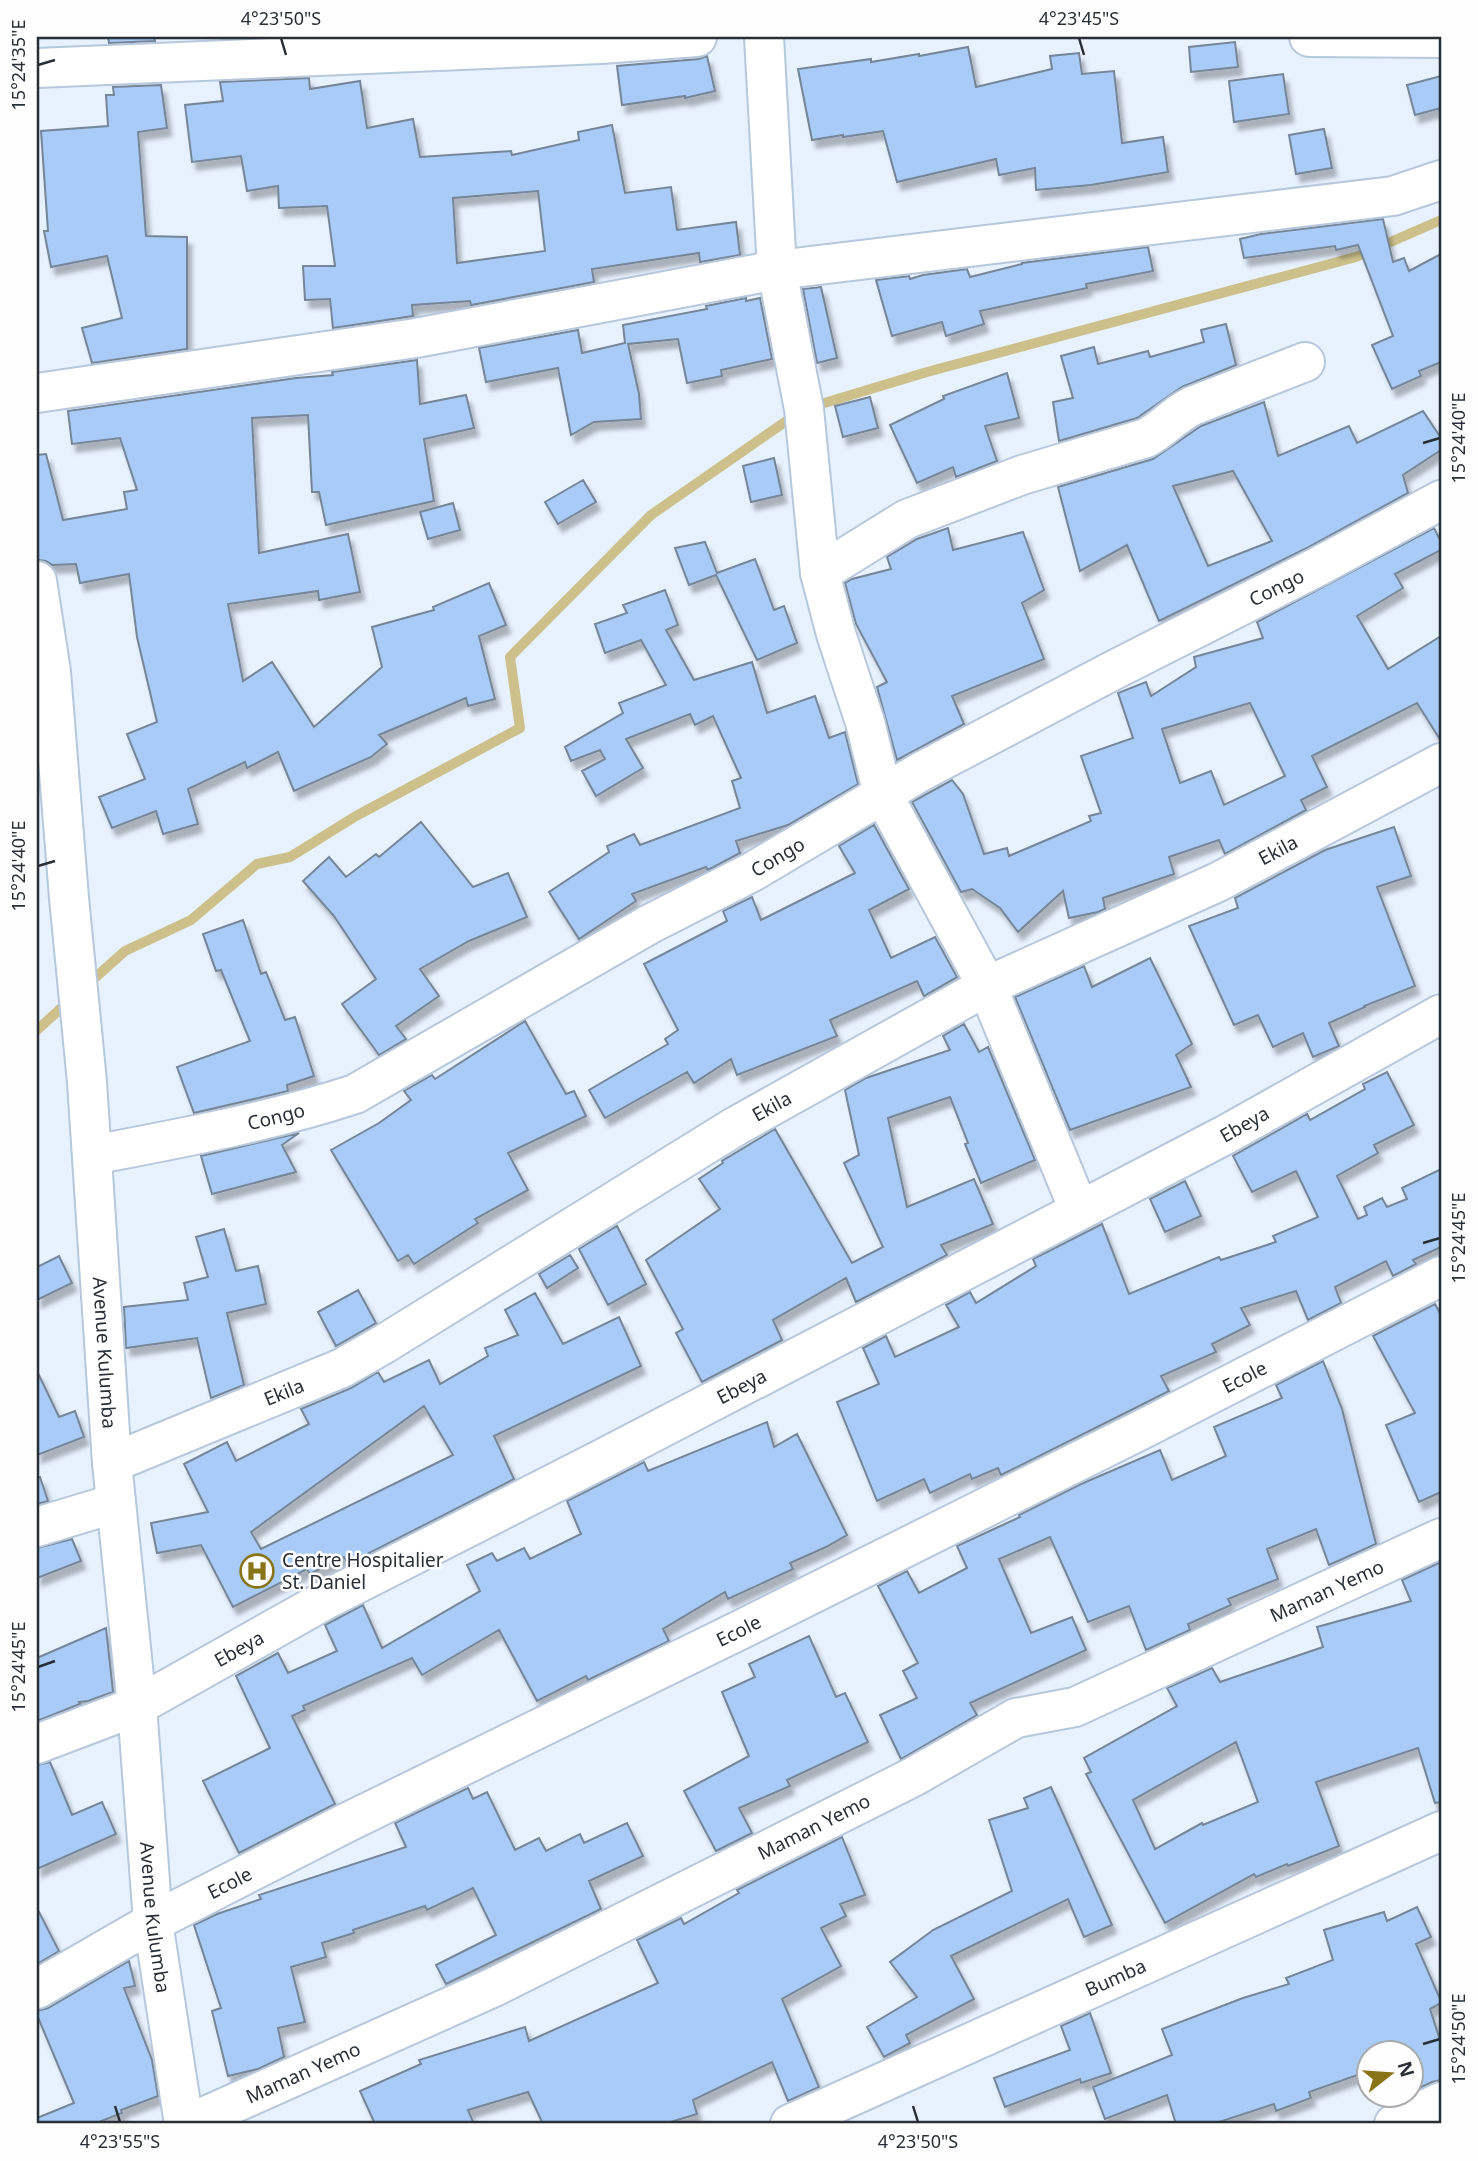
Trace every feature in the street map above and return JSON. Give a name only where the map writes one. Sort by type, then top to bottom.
[{"type":"street","points":[[37,68],[601,44],[697,37]]},
{"type":"street","points":[[764,37],[778,271],[804,409],[820,573],[836,634],[864,722],[883,795],[987,986],[1079,1210]]},
{"type":"street","points":[[1309,37],[1441,38]]},
{"type":"street","points":[[37,393],[416,338],[778,271],[1393,196],[1441,180]]},
{"type":"street","points":[[820,573],[907,519],[1023,475],[1146,438],[1160,431],[1178,413],[1192,406],[1305,362]]},
{"type":"street","name":"Congo","points":[[93,1155],[218,1131],[355,1094],[650,925],[752,872],[922,771],[1441,500]]},
{"type":"street","name":"Avenue Kulumba","points":[[37,581],[51,673],[50,817],[69,898],[93,1155],[112,1463],[137,1706],[153,1922],[186,2124]]},
{"type":"street","name":"Ekila","points":[[112,1463],[342,1368],[736,1126],[987,986],[1218,882],[1441,763]]},
{"type":"street","name":"Ebeya","points":[[37,1744],[137,1706],[327,1598],[1226,1135],[1441,1014]]},
{"type":"street","name":"Ecole","points":[[37,1989],[153,1922],[344,1824],[485,1757],[1116,1443],[1441,1276]]},
{"type":"street","points":[[37,1527],[116,1503]]},
{"type":"street","name":"Maman Yemo","points":[[186,2124],[494,1987],[913,1777],[1016,1718],[1075,1707],[1441,1538]]},
{"type":"street","name":"Bumba","points":[[790,2124],[1441,1831]]},
{"type":"street","points":[[1394,2124],[1441,2102]]},
{"type":"building","points":[[108,37],[154,37],[155,41],[109,43]]},
{"type":"building","points":[[1235,42],[1238,67],[1191,72],[1189,47]]},
{"type":"building","points":[[968,47],[976,87],[1052,69],[1050,56],[1079,53],[1082,74],[1114,71],[1122,143],[1163,137],[1168,172],[1091,185],[1036,190],[1035,168],[999,175],[996,159],[897,182],[883,131],[812,140],[798,69],[871,59],[871,62],[919,56]]},
{"type":"building","points":[[707,56],[715,91],[685,98],[622,105],[617,66]]},
{"type":"building","points":[[1283,74],[1289,114],[1234,122],[1229,81]]},
{"type":"building","points":[[1441,76],[1441,108],[1415,115],[1407,85]]},
{"type":"building","points":[[309,78],[310,89],[360,81],[367,128],[413,119],[420,157],[511,151],[512,155],[579,140],[578,132],[612,125],[625,193],[671,187],[677,230],[736,222],[740,255],[700,262],[699,253],[592,269],[594,282],[471,305],[470,301],[412,305],[413,316],[333,328],[330,299],[305,300],[303,266],[335,266],[327,206],[279,208],[278,186],[247,191],[241,156],[192,162],[185,105],[223,101],[220,82]],"holes":[[[538,191],[545,251],[457,263],[453,198]]]},
{"type":"building","points":[[161,85],[167,128],[138,132],[146,236],[187,237],[187,349],[92,363],[82,328],[122,318],[107,256],[51,267],[44,231],[48,231],[41,131],[108,126],[106,95],[114,95],[113,87]]},
{"type":"building","points":[[1324,129],[1332,168],[1296,174],[1289,135]]},
{"type":"building","points":[[1383,219],[1393,262],[1404,258],[1409,271],[1441,254],[1441,362],[1419,371],[1421,376],[1392,389],[1372,345],[1393,336],[1358,245],[1336,250],[1335,246],[1244,258],[1240,239]]},
{"type":"building","points":[[1148,247],[1153,271],[1086,284],[1087,288],[980,311],[984,324],[946,336],[942,322],[892,336],[876,280],[909,276],[910,279],[967,269],[970,277],[1022,263]]},
{"type":"building","points":[[821,287],[837,358],[817,363],[803,289]]},
{"type":"building","points":[[746,298],[746,301],[760,298],[772,359],[721,370],[722,376],[687,383],[678,339],[628,344],[639,394],[641,419],[594,422],[571,435],[558,368],[486,382],[479,348],[578,330],[582,353],[625,343],[623,325],[707,309],[706,306]]},
{"type":"building","points":[[1226,324],[1236,365],[1182,387],[1137,418],[1059,441],[1053,402],[1073,398],[1061,356],[1094,347],[1098,364],[1148,351],[1150,357],[1204,342],[1201,330]]},
{"type":"building","points":[[417,360],[420,404],[466,395],[474,428],[424,439],[434,501],[326,525],[319,492],[312,492],[308,415],[252,418],[259,553],[348,534],[360,592],[319,600],[318,591],[228,604],[243,681],[272,662],[314,727],[382,667],[372,627],[434,610],[433,607],[489,583],[506,625],[479,636],[495,699],[468,706],[466,698],[379,735],[387,744],[371,757],[294,791],[278,752],[247,768],[245,762],[188,789],[198,824],[163,834],[156,811],[112,828],[99,797],[145,779],[127,734],[157,722],[137,637],[129,574],[80,583],[76,564],[52,565],[38,560],[37,455],[46,454],[63,520],[127,509],[124,492],[137,490],[120,438],[72,444],[68,411],[333,375],[332,372]]},
{"type":"building","points":[[1007,373],[1019,418],[985,426],[997,461],[956,477],[953,467],[917,483],[890,425],[944,399],[943,396]]},
{"type":"building","points":[[870,397],[878,428],[843,437],[835,406]]},
{"type":"building","points":[[1264,402],[1278,456],[1349,426],[1357,443],[1423,411],[1441,438],[1441,450],[1403,475],[1408,493],[1309,547],[1159,621],[1127,545],[1080,571],[1058,487],[1153,459],[1201,426]],"holes":[[[1233,471],[1272,541],[1208,566],[1173,486]]]},
{"type":"building","points":[[774,458],[782,495],[751,502],[743,466]]},
{"type":"building","points":[[583,480],[596,502],[558,524],[545,502]]},
{"type":"building","points":[[453,503],[460,530],[428,539],[420,512]]},
{"type":"building","points":[[948,528],[953,550],[1023,532],[1044,590],[1022,603],[1044,659],[952,696],[964,724],[897,760],[877,687],[887,682],[856,624],[845,583],[891,569],[887,557],[917,539]]},
{"type":"building","points":[[1434,528],[1441,542],[1441,550],[1395,574],[1403,588],[1357,616],[1388,669],[1441,636],[1441,741],[1417,703],[1312,756],[1327,787],[1301,800],[1306,810],[1225,854],[1219,840],[1169,857],[1174,874],[1103,898],[1105,909],[1098,912],[1069,918],[1063,891],[1018,932],[1000,908],[972,889],[961,892],[912,802],[952,780],[963,794],[984,854],[1007,848],[1009,856],[1091,821],[1089,816],[1101,813],[1081,756],[1133,738],[1118,693],[1146,682],[1151,696],[1196,667],[1194,657],[1263,638],[1257,622]],"holes":[[[1250,703],[1285,776],[1224,805],[1211,771],[1180,783],[1162,729]]]},
{"type":"building","points":[[705,542],[717,573],[755,559],[774,610],[784,606],[797,643],[757,660],[716,575],[689,585],[675,548]]},
{"type":"building","points":[[665,590],[678,625],[666,630],[694,680],[752,662],[767,713],[815,696],[829,738],[845,732],[858,784],[788,825],[736,841],[740,853],[708,870],[706,867],[632,894],[636,901],[579,939],[549,892],[609,852],[607,846],[634,834],[640,845],[740,808],[732,781],[741,778],[713,716],[695,725],[690,714],[626,739],[643,768],[596,796],[582,771],[605,759],[600,750],[571,761],[565,747],[623,713],[619,703],[666,685],[641,640],[605,653],[595,624],[627,613],[623,605]]},
{"type":"building","points":[[421,822],[473,887],[508,873],[527,917],[469,941],[420,969],[439,996],[396,1026],[406,1039],[379,1055],[342,1004],[376,979],[334,916],[303,881],[329,857],[346,877],[376,854],[379,857]]},
{"type":"building","points":[[874,825],[909,889],[869,910],[891,958],[935,937],[957,977],[924,996],[917,981],[830,1020],[837,1036],[737,1075],[731,1059],[694,1083],[687,1072],[605,1118],[589,1090],[668,1044],[665,1039],[678,1030],[644,964],[727,921],[723,911],[752,897],[761,920],[855,873],[839,846]]},
{"type":"building","points":[[1394,827],[1411,876],[1377,887],[1415,986],[1329,1023],[1339,1046],[1313,1057],[1303,1033],[1273,1047],[1258,1015],[1234,1025],[1189,926],[1238,908],[1235,898],[1325,850]]},
{"type":"building","points":[[243,920],[261,974],[266,972],[285,1020],[295,1017],[314,1076],[287,1085],[288,1091],[194,1113],[177,1067],[250,1041],[221,970],[216,971],[203,934]]},
{"type":"building","points":[[1150,958],[1192,1044],[1176,1055],[1191,1087],[1070,1130],[1015,997],[1084,966],[1092,987]]},
{"type":"building","points":[[525,1021],[566,1094],[574,1091],[586,1116],[508,1153],[528,1190],[475,1219],[478,1223],[414,1264],[408,1255],[398,1261],[331,1150],[379,1123],[411,1100],[404,1091],[432,1075],[435,1079]]},
{"type":"building","points":[[964,1024],[979,1052],[988,1047],[1035,1160],[981,1183],[950,1097],[888,1118],[907,1207],[974,1179],[993,1224],[941,1245],[947,1255],[856,1302],[846,1278],[773,1320],[782,1340],[702,1382],[676,1333],[683,1329],[646,1260],[720,1209],[699,1179],[723,1163],[722,1161],[775,1129],[852,1263],[883,1247],[844,1163],[859,1155],[845,1090],[866,1078],[950,1050],[943,1036]]},
{"type":"building","points":[[1387,1072],[1414,1125],[1374,1145],[1378,1153],[1337,1176],[1358,1219],[1367,1215],[1364,1207],[1382,1198],[1387,1207],[1407,1199],[1402,1188],[1441,1169],[1441,1247],[1413,1260],[1416,1264],[1393,1276],[1386,1261],[1335,1287],[1341,1303],[1308,1320],[1296,1291],[1241,1308],[1250,1325],[1212,1344],[1216,1352],[1161,1376],[1169,1391],[1001,1475],[998,1468],[972,1479],[970,1474],[930,1493],[924,1479],[877,1501],[837,1402],[879,1384],[863,1348],[886,1336],[895,1357],[959,1327],[946,1305],[970,1292],[976,1303],[1036,1266],[1033,1259],[1102,1224],[1129,1294],[1219,1257],[1221,1260],[1276,1242],[1273,1236],[1318,1217],[1296,1171],[1252,1192],[1233,1156],[1307,1114],[1310,1120],[1365,1089],[1363,1084]]},
{"type":"building","points":[[299,1133],[282,1145],[296,1172],[212,1194],[201,1156]]},
{"type":"building","points":[[1185,1181],[1201,1216],[1165,1232],[1150,1199]]},
{"type":"building","points":[[617,1226],[646,1284],[608,1305],[579,1249]]},
{"type":"building","points":[[224,1229],[236,1271],[258,1266],[266,1304],[227,1313],[244,1385],[211,1398],[197,1338],[126,1348],[124,1307],[188,1300],[184,1283],[208,1277],[196,1237]]},
{"type":"building","points":[[570,1255],[578,1268],[547,1288],[539,1274]]},
{"type":"building","points":[[59,1256],[72,1283],[37,1300],[37,1267]]},
{"type":"building","points":[[358,1290],[376,1323],[336,1346],[318,1312]]},
{"type":"building","points":[[535,1293],[563,1344],[619,1317],[641,1366],[494,1436],[514,1479],[348,1564],[344,1557],[310,1574],[307,1569],[233,1607],[201,1545],[157,1553],[151,1523],[208,1512],[184,1464],[227,1442],[236,1461],[309,1424],[301,1409],[351,1388],[378,1372],[384,1382],[429,1360],[440,1384],[488,1356],[485,1348],[518,1335],[505,1310]],"holes":[[[424,1406],[453,1455],[261,1549],[251,1532]]]},
{"type":"building","points":[[1435,1304],[1441,1315],[1441,1492],[1419,1502],[1386,1425],[1415,1413],[1373,1336]]},
{"type":"building","points":[[1323,1361],[1342,1409],[1376,1544],[1329,1565],[1316,1529],[1267,1549],[1278,1579],[1228,1599],[1231,1605],[1188,1624],[1190,1630],[1146,1650],[1129,1606],[1088,1622],[1050,1537],[999,1559],[1031,1633],[1072,1617],[1086,1650],[970,1703],[977,1715],[901,1759],[880,1715],[917,1698],[903,1671],[918,1663],[878,1586],[907,1571],[919,1593],[967,1568],[957,1546],[1020,1517],[1019,1515],[1081,1484],[1160,1450],[1172,1480],[1226,1456],[1214,1427],[1282,1398],[1276,1385]]},
{"type":"building","points":[[37,1371],[59,1417],[75,1411],[84,1437],[37,1455]]},
{"type":"building","points":[[767,1422],[774,1447],[797,1434],[847,1535],[790,1563],[793,1569],[728,1599],[725,1592],[663,1629],[669,1641],[588,1680],[586,1676],[537,1701],[499,1630],[422,1675],[412,1658],[303,1706],[305,1710],[292,1716],[335,1804],[239,1853],[203,1781],[270,1748],[236,1676],[278,1653],[288,1673],[337,1651],[325,1625],[363,1605],[382,1648],[480,1591],[467,1565],[492,1553],[497,1561],[524,1548],[530,1559],[581,1534],[567,1501],[644,1462],[648,1471]]},
{"type":"building","points":[[40,1477],[48,1501],[37,1504],[37,1478]]},
{"type":"building","points":[[72,1539],[81,1561],[37,1578],[37,1548]]},
{"type":"building","points":[[1441,1562],[1441,1802],[1435,1803],[1418,1748],[1316,1782],[1339,1846],[1256,1877],[1254,1874],[1165,1923],[1086,1774],[1091,1772],[1084,1758],[1177,1706],[1167,1688],[1212,1668],[1220,1682],[1323,1647],[1317,1627],[1411,1601],[1402,1580]],"holes":[[[1236,1742],[1258,1802],[1203,1825],[1202,1823],[1155,1849],[1133,1800]]]},
{"type":"building","points":[[106,1628],[113,1692],[79,1702],[80,1704],[37,1721],[37,1658]]},
{"type":"building","points":[[809,1636],[836,1697],[845,1693],[868,1742],[787,1780],[790,1786],[739,1808],[752,1833],[716,1851],[684,1791],[749,1756],[722,1692],[755,1677],[749,1664]]},
{"type":"building","points":[[50,1762],[72,1815],[102,1802],[116,1834],[37,1869],[37,1765]]},
{"type":"building","points":[[1051,1787],[1112,1925],[1084,1937],[1068,1899],[951,1956],[974,1999],[906,2035],[910,2043],[884,2057],[867,2027],[917,1997],[890,1962],[933,1930],[1012,1891],[989,1820],[1028,1808],[1024,1798]]},
{"type":"building","points":[[468,1788],[473,1799],[487,1792],[515,1850],[539,1838],[546,1851],[580,1834],[584,1843],[627,1823],[643,1856],[589,1881],[601,1909],[446,1984],[436,1965],[496,1935],[473,1888],[427,1910],[425,1906],[322,1943],[326,1957],[291,1967],[305,2022],[278,2028],[284,2057],[258,2069],[228,2076],[212,2011],[221,2008],[194,1925],[261,1899],[259,1895],[406,1847],[395,1823]]},
{"type":"building","points":[[842,1837],[865,1895],[840,1904],[846,1916],[821,1928],[841,1966],[782,1999],[819,2087],[788,2101],[772,2062],[693,2100],[697,2114],[664,2124],[543,2124],[528,2092],[468,2110],[474,2124],[375,2124],[360,2091],[421,2064],[419,2060],[525,2027],[529,2041],[658,1983],[637,1940],[681,1918],[684,1924],[739,1893],[737,1890]]},
{"type":"building","points":[[1417,1907],[1431,1937],[1416,1944],[1441,2001],[1430,2009],[1441,2043],[1441,2080],[1426,2085],[1426,2038],[1356,2038],[1356,2075],[1309,2092],[1311,2098],[1276,2111],[1274,2104],[1213,2124],[1176,2124],[1167,2095],[1105,2119],[1093,2087],[1172,2055],[1162,2029],[1243,1998],[1289,1984],[1286,1978],[1333,1960],[1324,1930],[1384,1912],[1387,1921]]},
{"type":"building","points":[[37,1908],[59,1951],[37,1964]]},
{"type":"building","points":[[129,1961],[135,1986],[124,1988],[152,2060],[158,2096],[94,2124],[37,2124],[37,2118],[74,2103],[37,2011],[48,2008]]},
{"type":"building","points":[[1090,2013],[1111,2073],[1081,2083],[1080,2079],[1005,2107],[994,2078],[1070,2050],[1061,2026]]},
{"type":"waterway","points":[[811,407],[927,372],[1356,257],[1441,220]]},
{"type":"waterway","points":[[88,984],[125,951],[191,920],[257,864],[290,857],[356,816],[520,728],[510,657],[651,515],[795,415]]},
{"type":"waterway","points":[[37,1030],[69,1001]]},
{"type":"place","name":"Centre Hospitalier St. Daniel","points":[[257,1571]]}]
